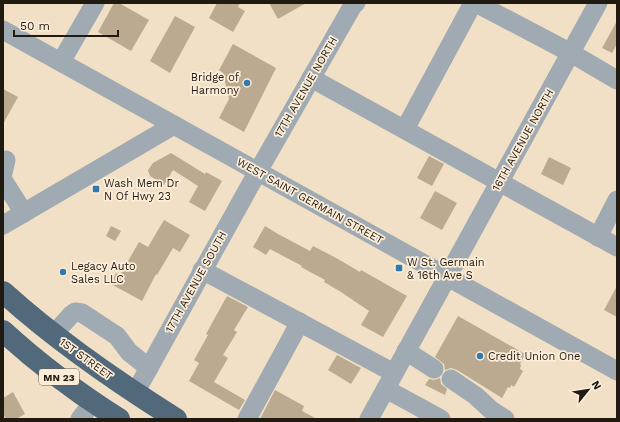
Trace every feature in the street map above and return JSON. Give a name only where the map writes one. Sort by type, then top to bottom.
[{"type":"highway","name":"1ST STREET","points":[[3,292],[27,314],[96,368],[176,419]]},
{"type":"highway","name":"MN 23","points":[[4,333],[41,364],[87,410],[119,419]]},
{"type":"street","points":[[61,62],[95,3]]},
{"type":"street","name":"17TH AVENUE NORTH","points":[[258,172],[356,3]]},
{"type":"street","points":[[405,129],[475,3],[571,53],[617,80]]},
{"type":"street","name":"16TH AVENUE NORTH","points":[[369,419],[598,3]]},
{"type":"street","name":"WEST SAINT GERMAIN STREET","points":[[3,30],[617,371]]},
{"type":"street","points":[[312,78],[500,181],[598,237],[617,246]]},
{"type":"street","points":[[3,225],[174,126]]},
{"type":"street","name":"17TH AVENUE SOUTH","points":[[135,393],[202,270],[258,172]]},
{"type":"street","points":[[3,180],[24,213]]},
{"type":"street","points":[[598,237],[617,200]]},
{"type":"street","points":[[202,270],[300,322],[390,381],[440,419]]},
{"type":"street","points":[[53,335],[71,315],[75,312],[82,313],[117,336],[129,352],[149,368]]},
{"type":"street","points":[[247,419],[300,322]]},
{"type":"street","points":[[406,351],[434,369]]},
{"type":"street","points":[[451,379],[476,396],[491,410],[505,419]]},
{"type":"building","points":[[114,3],[119,3],[149,20],[131,51],[98,32]]},
{"type":"building","points":[[217,3],[240,3],[238,7],[245,11],[233,32],[209,18]]},
{"type":"building","points":[[269,3],[306,3],[278,19]]},
{"type":"building","points":[[175,16],[195,27],[170,73],[150,61]]},
{"type":"building","points":[[617,21],[617,44],[612,53],[602,48]]},
{"type":"building","name":"Bridge of Harmony","points":[[233,44],[276,68],[244,132],[219,118],[229,99],[223,73],[219,70]]},
{"type":"building","points":[[3,89],[18,97],[3,124]]},
{"type":"building","points":[[171,153],[205,174],[206,172],[222,181],[205,211],[189,202],[198,186],[173,170],[164,185],[150,176],[148,170],[153,163]]},
{"type":"building","points":[[429,156],[444,164],[432,186],[417,178]]},
{"type":"building","points":[[549,157],[571,168],[563,185],[541,174]]},
{"type":"building","points":[[435,191],[457,203],[442,230],[420,218]]},
{"type":"building","points":[[164,220],[190,235],[180,252],[173,248],[157,275],[156,274],[142,301],[111,284],[116,273],[120,275],[139,242],[148,247]]},
{"type":"building","points":[[111,226],[121,231],[115,241],[106,236]]},
{"type":"building","points":[[265,226],[310,251],[313,246],[360,272],[361,270],[407,296],[383,337],[361,325],[369,311],[324,282],[325,280],[270,249],[266,255],[253,247]]},
{"type":"building","points":[[617,286],[617,317],[604,310]]},
{"type":"building","points":[[227,296],[248,307],[234,330],[237,332],[223,355],[228,358],[214,382],[245,400],[239,410],[189,381],[199,363],[194,360],[208,335],[206,334]]},
{"type":"building","name":"Credit Union One","points":[[458,316],[525,354],[520,364],[520,369],[523,371],[514,387],[511,385],[510,388],[508,387],[502,398],[457,370],[451,368],[445,370],[444,364],[435,357]]},
{"type":"building","points":[[337,355],[361,368],[351,384],[328,370]]},
{"type":"building","points":[[440,378],[441,384],[447,389],[445,395],[425,385],[429,379],[434,380]]},
{"type":"building","points":[[275,390],[304,406],[302,411],[317,419],[260,419]]},
{"type":"building","points":[[13,392],[25,414],[16,419],[6,419],[3,414],[3,398]]},
{"type":"place","name":"Bridge of Harmony","points":[[247,83]]},
{"type":"place","name":"Wash Mem Dr N Of Hwy 23","points":[[96,189]]},
{"type":"place","name":"W St. Germain & 16th Ave S","points":[[399,268]]},
{"type":"place","name":"Legacy Auto Sales LLC","points":[[63,272]]},
{"type":"place","name":"Credit Union One","points":[[480,356]]}]
